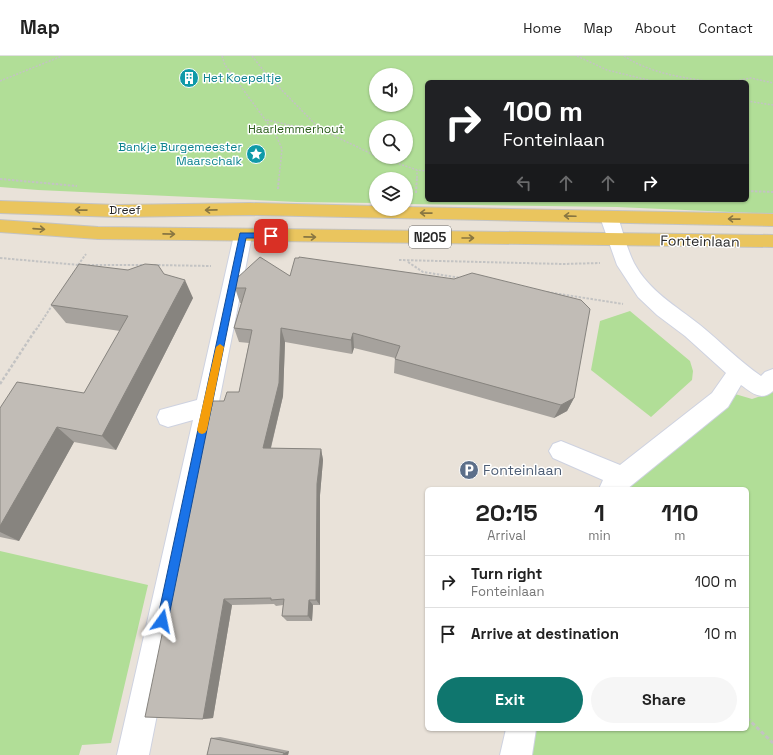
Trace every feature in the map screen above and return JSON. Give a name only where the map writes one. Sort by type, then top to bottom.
[{"type":"main road","name":"Dreef","points":[[0,207],[118,211],[250,209]]},
{"type":"main road","name":"Fonteinlaan","points":[[250,209],[773,220]]},
{"type":"main road","name":"Dreef","points":[[0,226],[98,233],[240,251]]},
{"type":"main road","name":"Fonteinlaan","points":[[240,251],[340,237],[773,241]]},
{"type":"street","points":[[609,217],[626,265],[644,292],[664,310],[692,330],[738,371],[762,388],[773,378]]},
{"type":"street","points":[[133,755],[240,251]]},
{"type":"street","points":[[561,451],[617,483],[720,400],[738,371]]},
{"type":"street","points":[[168,417],[206,408]]},
{"type":"street","points":[[516,755],[521,731]]},
{"type":"path","points":[[0,81],[62,56]]},
{"type":"path","points":[[222,56],[225,66],[267,120],[282,149],[282,164],[278,193]]},
{"type":"path","points":[[252,56],[268,76],[320,129],[369,153]]},
{"type":"path","points":[[577,56],[607,70],[648,80]]},
{"type":"path","points":[[624,56],[632,61],[657,70],[704,80]]},
{"type":"path","points":[[738,80],[746,78],[760,78],[773,84]]},
{"type":"path","points":[[749,101],[773,105]]},
{"type":"path","points":[[267,120],[293,126],[320,129]]},
{"type":"path","points":[[399,164],[417,170],[425,171]]},
{"type":"path","points":[[416,193],[417,170]]},
{"type":"path","points":[[749,192],[773,192]]},
{"type":"path","points":[[74,271],[88,251]]},
{"type":"path","points":[[0,258],[79,265],[240,251]]},
{"type":"path","points":[[408,261],[423,272],[462,278]]},
{"type":"path","points":[[540,291],[633,305],[644,292]]},
{"type":"path","points":[[0,384],[57,298]]},
{"type":"path","points":[[749,720],[773,743]]},
{"type":"green space","name":"Haarlemmerhout","points":[[0,56],[773,56],[773,214],[617,207],[413,204],[413,172],[369,172],[369,203],[297,202],[0,187]]},
{"type":"green space","points":[[630,311],[690,361],[693,371],[692,380],[651,417],[591,370],[600,321]]},
{"type":"green space","points":[[773,392],[773,755],[505,755],[509,731],[749,731],[749,487],[629,487],[734,398],[735,394],[752,399]]},
{"type":"green space","points":[[0,551],[148,585],[111,743],[82,745],[79,755],[0,755]]},
{"type":"building","points":[[260,257],[290,276],[295,258],[299,257],[454,279],[472,273],[581,300],[590,309],[574,398],[561,405],[395,359],[400,346],[353,333],[351,340],[281,328],[279,383],[263,448],[321,449],[317,484],[316,600],[309,600],[308,616],[282,616],[284,599],[224,599],[203,719],[145,717],[188,509],[213,401],[224,401],[227,392],[239,392],[252,330],[234,328],[246,288],[235,288],[237,278]]},
{"type":"building","points":[[79,264],[128,270],[145,264],[158,265],[164,274],[185,280],[102,436],[57,427],[0,526],[0,408],[17,382],[84,393],[128,316],[51,305]]},
{"type":"building","points":[[211,738],[284,753],[283,755],[207,755]]},
{"type":"slow traffic","points":[[202,430],[220,347]]},
{"type":"place","name":"Het Koepeltje","points":[[189,78]]},
{"type":"place","name":"Bankje Burgemeester Maarschalk","points":[[256,154]]},
{"type":"place","name":"Fonteinlaan","points":[[469,470]]},
{"type":"route","points":[[162,621],[206,408],[238,266],[243,235],[271,236]]}]
